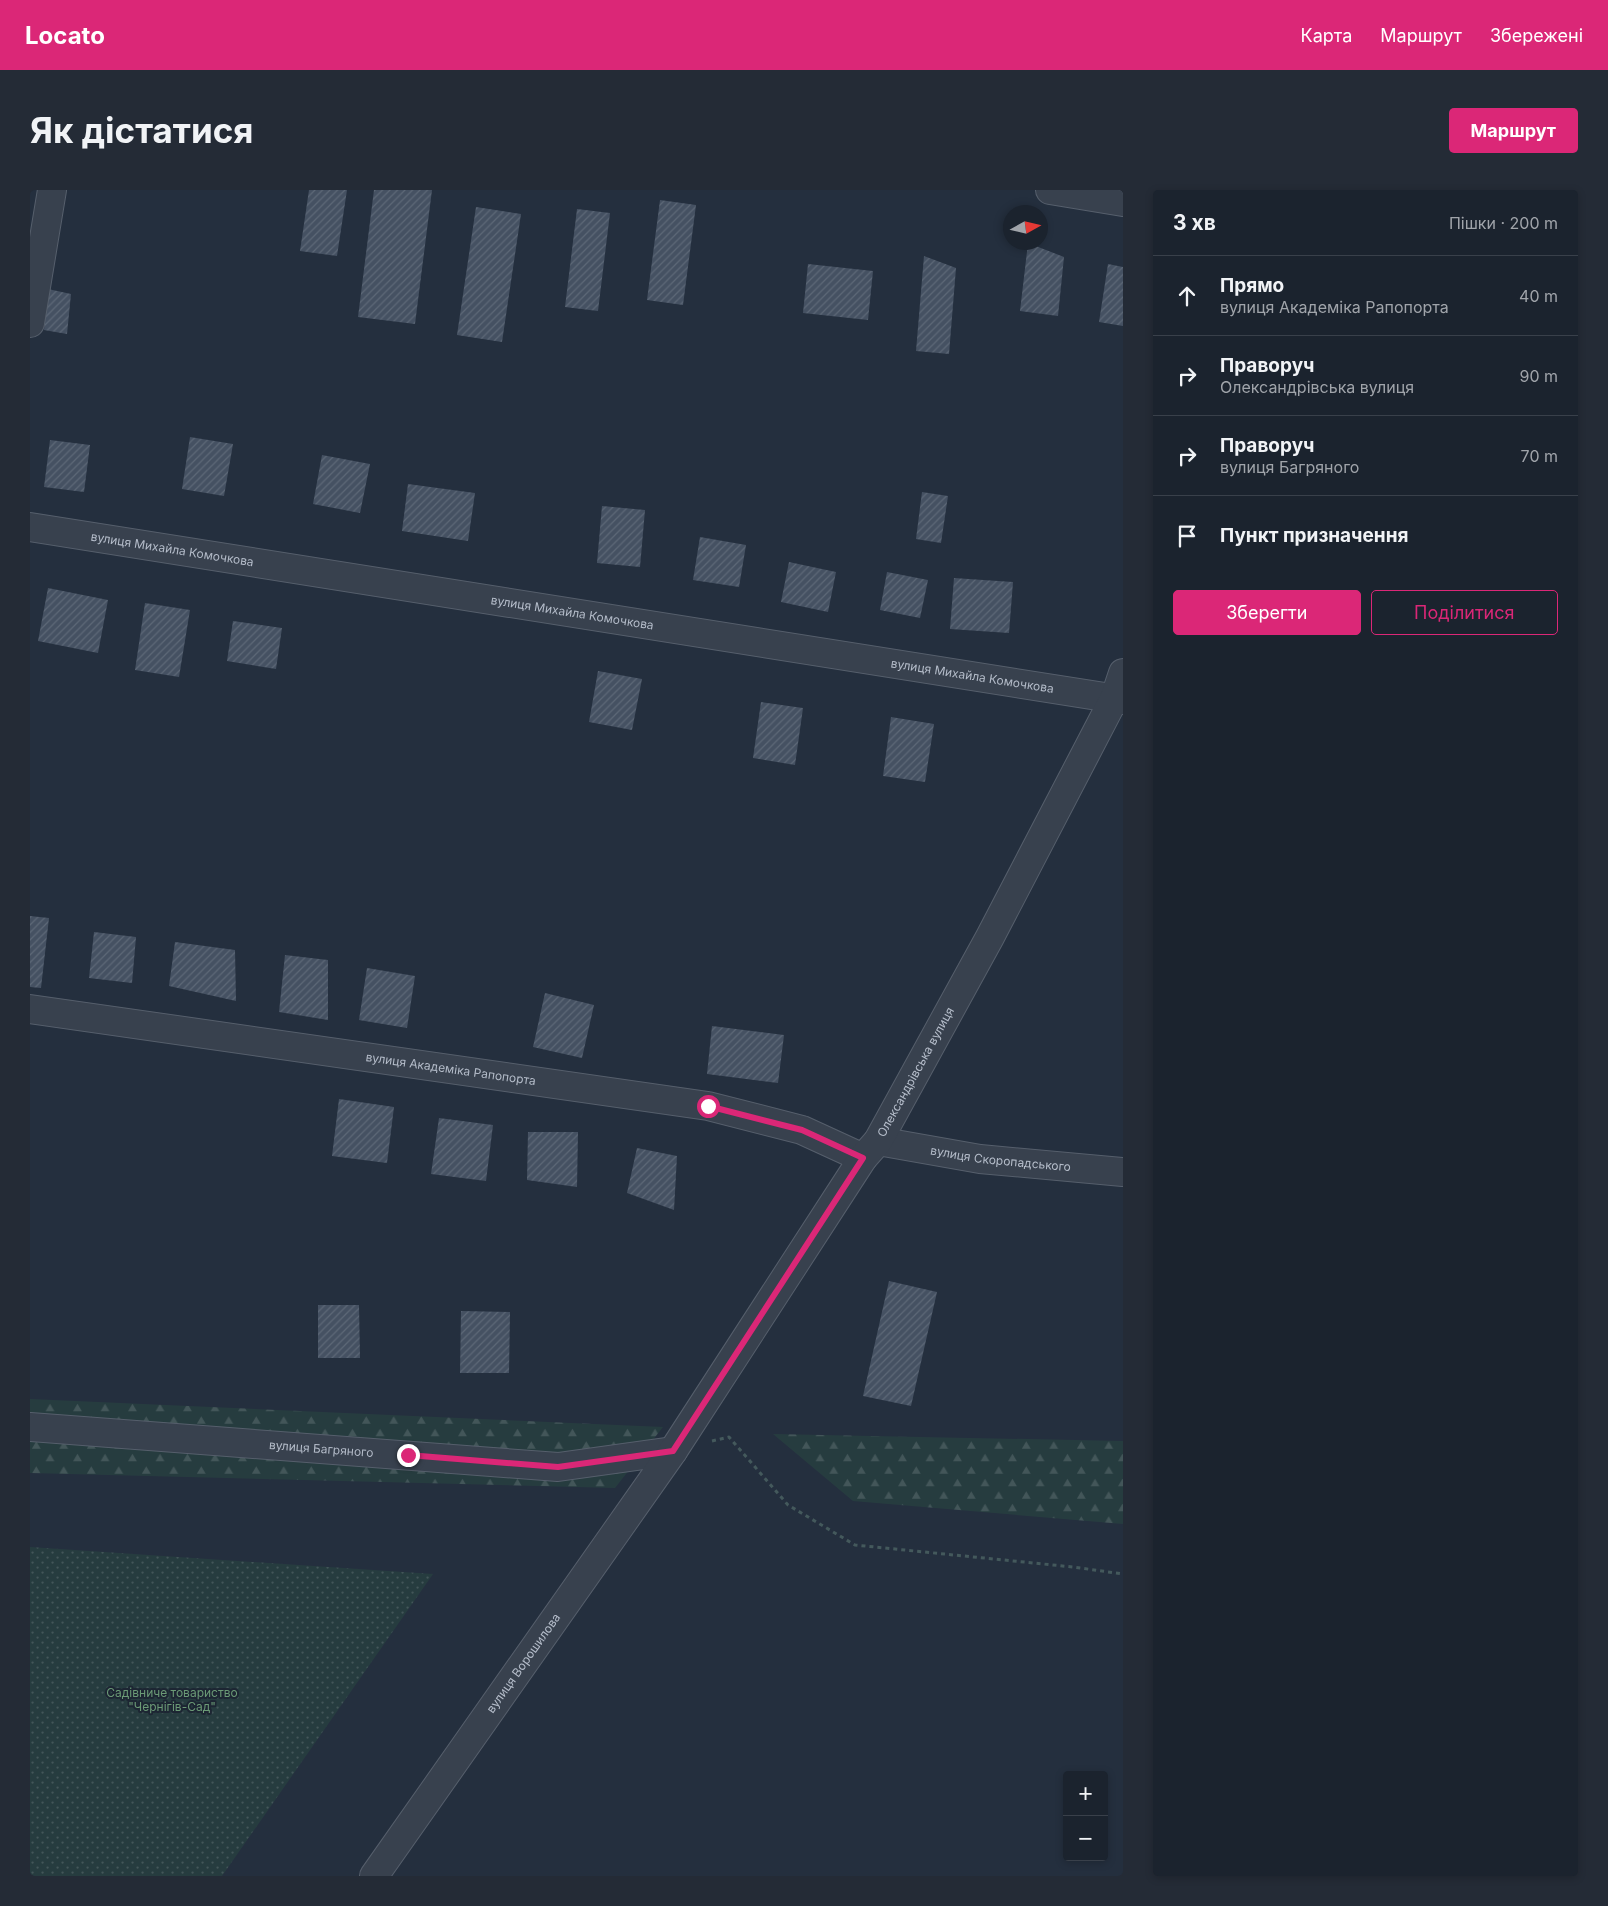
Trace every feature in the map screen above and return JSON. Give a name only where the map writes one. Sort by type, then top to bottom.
[{"type":"street","points":[[30,323],[52,190]]},
{"type":"street","points":[[1050,190],[1123,202]]},
{"type":"street","name":"вулиця Михайла Комочкова","points":[[30,527],[1120,690]]},
{"type":"street","name":"Олександрівська вулиця","points":[[673,1451],[871,1149],[990,936],[1120,690]]},
{"type":"street","name":"вулиця Академіка Рапопорта","points":[[30,1010],[708,1106],[871,1149]]},
{"type":"street","name":"вулиця Скоропадського","points":[[871,1149],[1123,1172]]},
{"type":"street","name":"вулиця Багряного","points":[[30,1427],[558,1467],[673,1451]]},
{"type":"street","name":"вулиця Ворошилова","points":[[374,1876],[673,1451]]},
{"type":"path","points":[[673,1451],[729,1437],[788,1506],[855,1546],[1073,1567],[1123,1574]]},
{"type":"green space","points":[[30,1399],[663,1427],[615,1488],[30,1473]]},
{"type":"green space","points":[[773,1434],[1123,1441],[1123,1524],[853,1501]]},
{"type":"green space","name":"Садівниче товариство \"Чернігів-Сад\"","points":[[30,1547],[433,1574],[222,1876],[30,1876]]},
{"type":"building","points":[[309,190],[347,190],[337,256],[300,251]]},
{"type":"building","points":[[374,190],[432,190],[415,324],[358,317]]},
{"type":"building","points":[[660,200],[696,205],[683,305],[647,300]]},
{"type":"building","points":[[476,207],[521,214],[502,342],[457,335]]},
{"type":"building","points":[[577,209],[610,213],[598,311],[565,307]]},
{"type":"building","points":[[1027,250],[1046,250],[1064,257],[1058,316],[1020,311]]},
{"type":"building","points":[[924,256],[956,268],[949,354],[916,351]]},
{"type":"building","points":[[808,264],[873,271],[868,320],[803,313]]},
{"type":"building","points":[[1108,264],[1123,267],[1123,326],[1099,322]]},
{"type":"building","points":[[48,289],[71,294],[67,334],[44,330]]},
{"type":"building","points":[[190,437],[233,444],[224,496],[182,489]]},
{"type":"building","points":[[50,440],[90,445],[84,492],[44,487]]},
{"type":"building","points":[[322,455],[370,464],[360,513],[313,504]]},
{"type":"building","points":[[408,484],[475,493],[468,541],[402,531]]},
{"type":"building","points":[[922,492],[948,496],[941,543],[916,539]]},
{"type":"building","points":[[602,506],[645,510],[640,567],[597,563]]},
{"type":"building","points":[[700,537],[746,545],[739,587],[693,580]]},
{"type":"building","points":[[789,562],[836,572],[828,612],[781,602]]},
{"type":"building","points":[[887,572],[928,580],[920,618],[880,610]]},
{"type":"building","points":[[954,578],[1013,582],[1009,633],[950,629]]},
{"type":"building","points":[[48,588],[108,600],[98,653],[38,641]]},
{"type":"building","points":[[145,603],[190,610],[179,677],[135,670]]},
{"type":"building","points":[[233,621],[282,628],[276,669],[227,661]]},
{"type":"building","points":[[598,671],[642,679],[632,730],[589,722]]},
{"type":"building","points":[[761,702],[803,708],[795,765],[753,758]]},
{"type":"building","points":[[891,717],[934,724],[925,782],[883,776]]},
{"type":"building","points":[[30,916],[49,918],[41,988],[30,987]]},
{"type":"building","points":[[94,932],[136,937],[132,983],[89,978]]},
{"type":"building","points":[[175,942],[235,950],[236,1001],[169,986]]},
{"type":"building","points":[[285,955],[328,960],[328,1020],[279,1012]]},
{"type":"building","points":[[367,968],[415,976],[407,1028],[359,1020]]},
{"type":"building","points":[[545,993],[594,1005],[582,1058],[533,1047]]},
{"type":"building","points":[[712,1026],[784,1035],[778,1083],[707,1074]]},
{"type":"building","points":[[339,1099],[394,1107],[387,1163],[332,1156]]},
{"type":"building","points":[[439,1118],[493,1125],[486,1181],[431,1174]]},
{"type":"building","points":[[528,1132],[578,1132],[577,1187],[527,1180]]},
{"type":"building","points":[[637,1148],[677,1156],[674,1210],[627,1193]]},
{"type":"building","points":[[889,1281],[937,1292],[911,1406],[863,1396]]},
{"type":"building","points":[[318,1305],[359,1305],[360,1358],[318,1358]]},
{"type":"building","points":[[461,1311],[510,1312],[509,1373],[460,1373]]},
{"type":"route","points":[[408,1455],[558,1467],[673,1451],[863,1158],[802,1130],[708,1106]]}]
